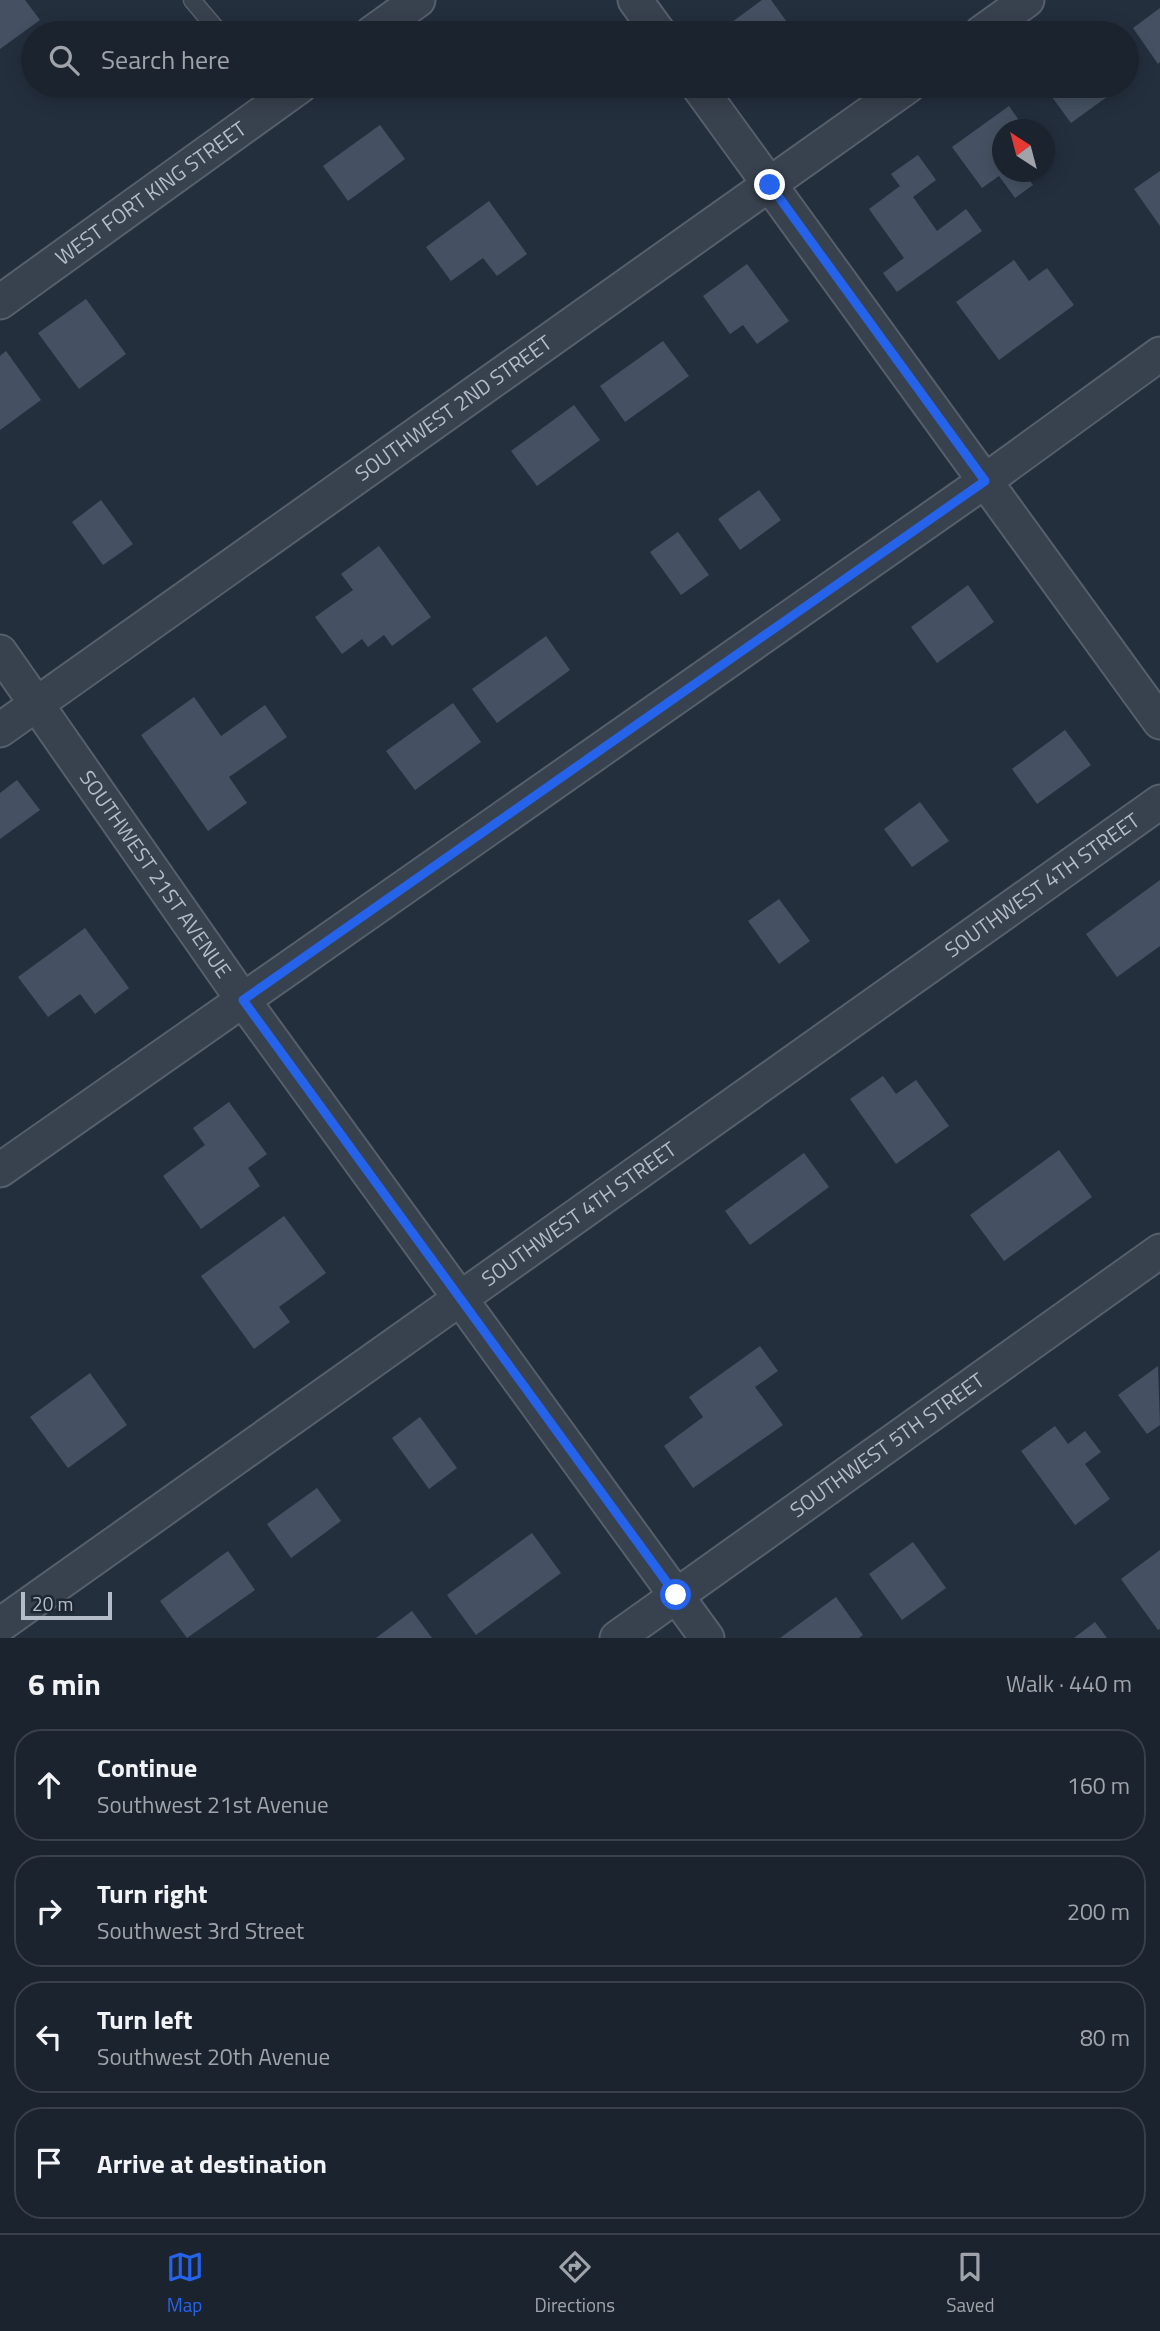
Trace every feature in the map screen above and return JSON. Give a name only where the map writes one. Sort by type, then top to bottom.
[{"type":"street","points":[[389,21],[418,0]]},
{"type":"street","points":[[635,0],[650,21]]},
{"type":"street","points":[[998,21],[1027,0]]},
{"type":"street","name":"WEST FORT KING STREET","points":[[0,302],[283,98]]},
{"type":"street","points":[[707,98],[1160,722]]},
{"type":"street","name":"SOUTHWEST 2ND STREET","points":[[0,730],[891,98]]},
{"type":"street","points":[[0,1170],[985,481],[1160,355]]},
{"type":"street","name":"SOUTHWEST 21ST AVENUE","points":[[0,652],[243,1000],[707,1638]]},
{"type":"street","name":"SOUTHWEST 4TH STREET","points":[[0,1625],[1160,802]]},
{"type":"street","name":"SOUTHWEST 5TH STREET","points":[[617,1638],[1160,1251]]},
{"type":"lane","points":[[192,0],[210,21]]},
{"type":"building","points":[[0,0],[25,0],[40,20],[21,21],[21,34],[0,49]]},
{"type":"building","points":[[762,0],[771,0],[786,21],[733,21]]},
{"type":"building","points":[[1160,8],[1158,64],[1139,37],[1139,24]]},
{"type":"building","points":[[1053,98],[1105,98],[1071,123]]},
{"type":"building","points":[[1009,106],[1018,119],[992,119],[992,181],[982,188],[952,147]]},
{"type":"building","points":[[380,125],[405,159],[348,201],[323,166]]},
{"type":"building","points":[[918,155],[936,180],[913,197],[937,231],[966,209],[982,231],[897,292],[883,273],[904,258],[869,209],[900,186],[891,174]]},
{"type":"building","points":[[1160,171],[1160,226],[1134,189]]},
{"type":"building","points":[[1003,182],[1031,182],[1033,185],[1015,198]]},
{"type":"building","points":[[489,201],[527,254],[497,276],[483,258],[451,281],[426,247]]},
{"type":"building","points":[[1014,260],[1029,281],[1047,268],[1074,305],[999,360],[956,302]]},
{"type":"building","points":[[747,264],[789,321],[757,344],[743,325],[730,334],[703,296]]},
{"type":"building","points":[[86,299],[126,354],[79,389],[38,333]]},
{"type":"building","points":[[663,341],[689,376],[625,422],[600,386]]},
{"type":"building","points":[[6,351],[41,400],[0,430],[0,356]]},
{"type":"building","points":[[574,405],[600,440],[537,486],[511,451]]},
{"type":"building","points":[[759,490],[781,520],[740,550],[718,519]]},
{"type":"building","points":[[101,500],[133,544],[103,565],[72,522]]},
{"type":"building","points":[[678,532],[709,575],[681,595],[650,552]]},
{"type":"building","points":[[379,546],[431,617],[392,646],[384,635],[368,647],[362,639],[342,654],[315,617],[353,590],[341,574]]},
{"type":"building","points":[[968,585],[994,622],[937,663],[911,627]]},
{"type":"building","points":[[546,636],[570,670],[497,723],[472,689]]},
{"type":"building","points":[[194,697],[221,736],[265,705],[287,737],[229,777],[247,803],[208,831],[141,735]]},
{"type":"building","points":[[453,703],[481,742],[415,790],[386,751]]},
{"type":"building","points":[[1065,730],[1091,765],[1037,804],[1012,769]]},
{"type":"building","points":[[17,780],[40,810],[0,839],[0,793]]},
{"type":"building","points":[[920,802],[949,841],[912,867],[884,829]]},
{"type":"building","points":[[1160,880],[1160,946],[1117,977],[1086,934]]},
{"type":"building","points":[[779,899],[810,941],[779,964],[748,921]]},
{"type":"building","points":[[85,928],[129,988],[95,1014],[80,994],[48,1017],[18,977]]},
{"type":"building","points":[[883,1076],[896,1094],[916,1080],[949,1126],[896,1164],[850,1099]]},
{"type":"building","points":[[229,1102],[267,1154],[248,1168],[260,1186],[201,1229],[163,1176],[205,1145],[193,1128]]},
{"type":"building","points":[[1059,1150],[1092,1197],[1004,1261],[970,1215]]},
{"type":"building","points":[[804,1153],[829,1187],[750,1245],[725,1211]]},
{"type":"building","points":[[284,1216],[326,1273],[279,1307],[290,1322],[254,1349],[201,1276]]},
{"type":"building","points":[[760,1346],[778,1371],[755,1387],[783,1425],[693,1488],[664,1446],[703,1417],[689,1397]]},
{"type":"building","points":[[1158,1366],[1160,1425],[1147,1434],[1118,1395]]},
{"type":"building","points":[[90,1373],[127,1425],[68,1468],[30,1417]]},
{"type":"building","points":[[420,1417],[457,1468],[429,1489],[392,1438]]},
{"type":"building","points":[[1055,1426],[1068,1444],[1085,1431],[1101,1452],[1085,1464],[1110,1499],[1075,1525],[1021,1451]]},
{"type":"building","points":[[317,1488],[341,1521],[291,1558],[267,1524]]},
{"type":"building","points":[[532,1533],[561,1573],[476,1635],[447,1595]]},
{"type":"building","points":[[913,1542],[946,1588],[902,1620],[869,1574]]},
{"type":"building","points":[[1160,1550],[1160,1629],[1158,1630],[1121,1579]]},
{"type":"building","points":[[228,1551],[255,1590],[187,1638],[160,1601]]},
{"type":"building","points":[[836,1597],[863,1635],[859,1638],[780,1638]]},
{"type":"building","points":[[412,1611],[432,1638],[376,1638]]},
{"type":"building","points":[[1095,1622],[1107,1638],[1074,1638]]},
{"type":"route","points":[[676,1595],[243,1000],[985,481],[770,185]]}]
